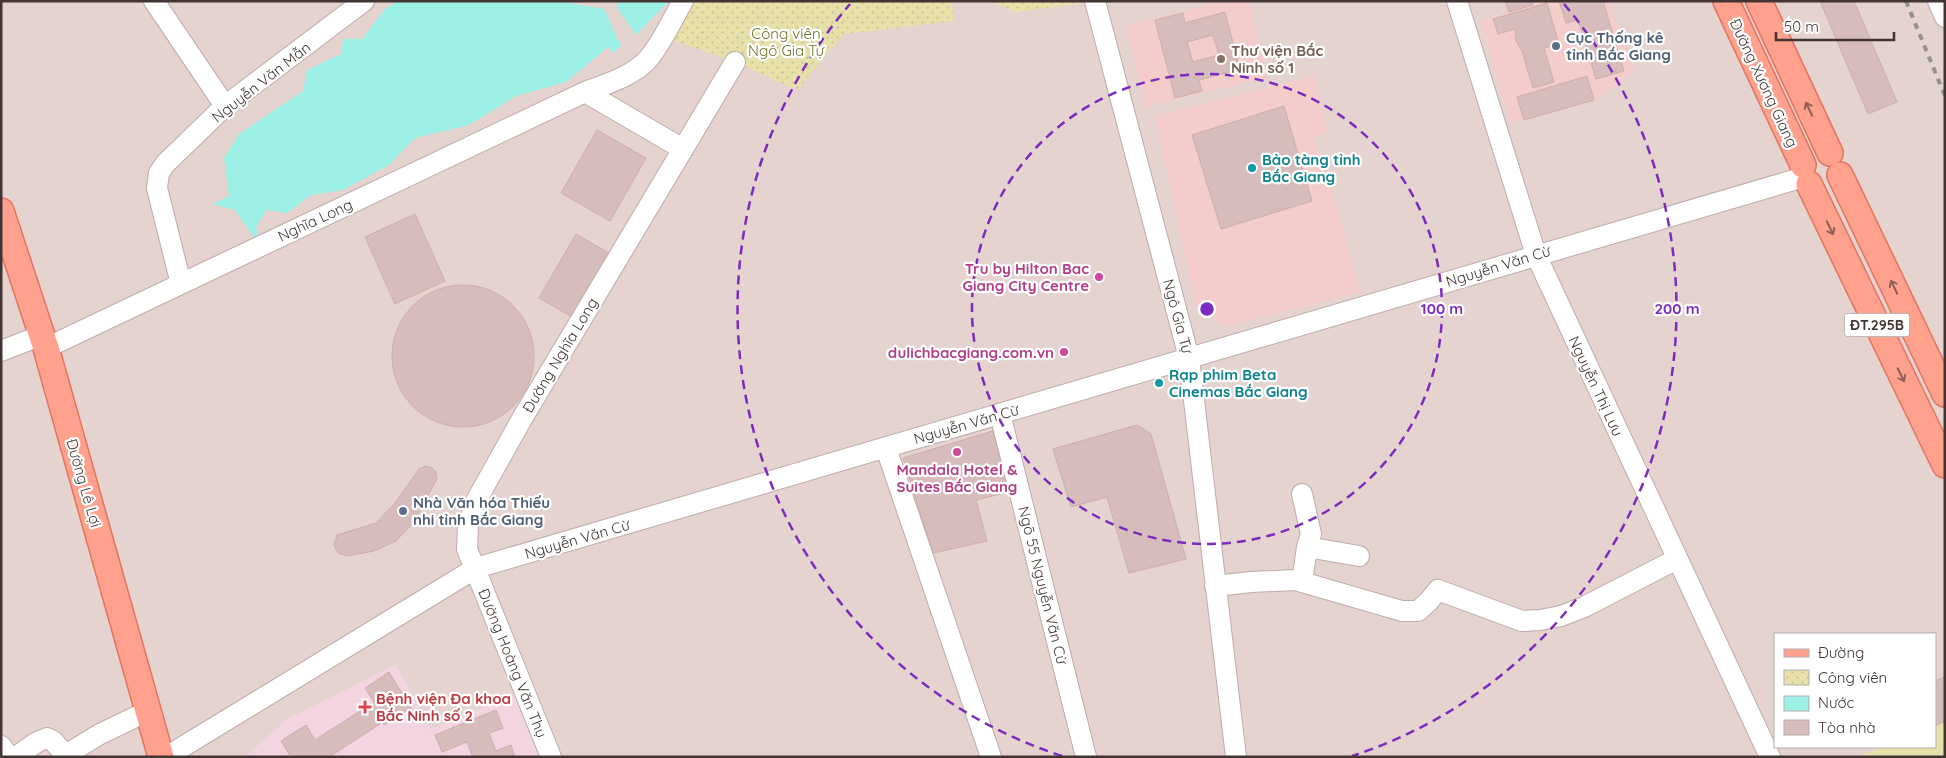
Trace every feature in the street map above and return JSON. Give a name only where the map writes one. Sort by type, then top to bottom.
[{"type":"main road","name":"Đường Xương Giang","points":[[1726,1],[1805,176],[1945,465]]},
{"type":"main road","name":"Đường Xương Giang","points":[[1759,1],[1945,394]]},
{"type":"main road","points":[[1819,150],[1835,164],[1832,185],[1827,188],[1820,189],[1805,176],[1808,155],[1813,152],[1819,150]]},
{"type":"main road","name":"Đường Lê Lợi","points":[[1,210],[44,341],[161,757]]},
{"type":"street","points":[[154,1],[225,106]]},
{"type":"street","name":"Nguyễn Văn Mẫn","points":[[181,284],[158,196],[158,180],[165,164],[225,106],[364,1]]},
{"type":"street","points":[[585,92],[628,75],[648,59],[683,1]]},
{"type":"street","name":"Ngô Gia Tự","points":[[1095,1],[1189,358],[1236,757]]},
{"type":"street","name":"Nguyễn Thị Lưu","points":[[1456,1],[1536,255],[1770,757]]},
{"type":"street","points":[[1938,1],[1945,17]]},
{"type":"street","name":"Đường Nghĩa Long","points":[[476,568],[467,549],[468,525],[476,501],[523,418],[735,62]]},
{"type":"street","points":[[585,92],[683,150]]},
{"type":"street","name":"Nghĩa Long","points":[[1,351],[44,341],[181,284],[585,92]]},
{"type":"street","name":"Nguyễn Văn Cừ","points":[[166,757],[476,568],[1805,176]]},
{"type":"street","name":"Ngõ 55 Nguyễn Văn Cừ","points":[[1000,414],[1086,757]]},
{"type":"street","points":[[886,448],[991,757]]},
{"type":"street","points":[[1302,494],[1311,534],[1307,547],[1302,582]]},
{"type":"street","points":[[1307,547],[1359,556]]},
{"type":"street","points":[[1216,586],[1295,580],[1402,611],[1418,611],[1438,590],[1522,621],[1540,620],[1561,616],[1584,607],[1677,559]]},
{"type":"street","name":"Đường Hoàng Văn Thụ","points":[[476,568],[551,757]]},
{"type":"street","points":[[16,757],[37,742],[47,738],[53,741],[62,752],[70,753],[100,734],[148,711]]},
{"type":"street","points":[[1,746],[9,757]]},
{"type":"shaded area","points":[[1,1],[1945,1],[1945,757],[1,757]]},
{"type":"shaded area","points":[[1223,1],[1249,1],[1267,77],[1146,107],[1126,26]]},
{"type":"shaded area","name":"Cục Thống kê tỉnh Bắc Giang","points":[[1545,1],[1609,1],[1634,71],[1594,100],[1511,123],[1480,21]]},
{"type":"shaded area","points":[[1314,76],[1328,132],[1313,137],[1336,203],[1360,292],[1226,326],[1196,307],[1155,116]]},
{"type":"shaded area","name":"Bệnh viện Đa khoa Bắc Ninh số 2","points":[[396,665],[431,729],[517,694],[541,757],[245,757],[287,719]]},
{"type":"green space","name":"Công viên Ngô Gia Tự","points":[[682,1],[951,1],[954,21],[843,34],[797,90],[735,62],[664,37]]},
{"type":"green space","points":[[988,1],[1082,1],[1083,3],[1017,12]]},
{"type":"green space","points":[[1945,723],[1945,757],[1857,757],[1880,748],[1936,748],[1936,727]]},
{"type":"water","points":[[398,1],[557,1],[604,9],[621,46],[613,53],[608,47],[566,82],[516,96],[469,125],[415,138],[389,165],[343,190],[311,195],[287,213],[266,210],[256,227],[260,246],[235,210],[212,204],[229,196],[224,158],[239,134],[303,91],[307,70],[341,54],[343,39],[362,39],[385,9]]},
{"type":"water","points":[[618,1],[669,1],[636,35],[617,8]]},
{"type":"building","points":[[1505,1],[1532,1],[1533,5],[1509,12]]},
{"type":"building","points":[[1559,1],[1603,1],[1624,71],[1596,79],[1578,20],[1566,23]]},
{"type":"building","points":[[1820,1],[1854,1],[1897,102],[1868,114]]},
{"type":"building","points":[[1547,3],[1559,44],[1544,48],[1554,82],[1533,88],[1522,51],[1516,41],[1515,29],[1498,34],[1493,19]]},
{"type":"building","name":"Thư viện Bắc Ninh số 1","points":[[1225,12],[1240,69],[1199,80],[1202,91],[1175,98],[1155,20],[1183,13],[1185,23]],"holes":[[[1213,35],[1219,55],[1193,62],[1187,42]]]},
{"type":"building","points":[[1587,76],[1594,100],[1524,120],[1517,97]]},
{"type":"building","name":"Bảo tàng tỉnh Bắc Giang","points":[[1284,106],[1312,201],[1221,229],[1192,135]]},
{"type":"building","points":[[597,130],[646,158],[610,221],[561,193]]},
{"type":"building","points":[[415,214],[445,281],[395,304],[365,237]]},
{"type":"building","points":[[576,234],[612,255],[576,319],[539,298]]},
{"type":"building","points":[[463,285],[477,286],[490,290],[503,297],[513,306],[522,316],[529,329],[533,342],[533,370],[529,383],[522,396],[513,406],[503,415],[490,422],[477,426],[463,427],[449,426],[436,422],[423,415],[413,406],[404,396],[397,383],[393,370],[392,356],[393,342],[397,329],[404,316],[413,306],[423,297],[436,290],[449,286]]},
{"type":"building","points":[[1137,425],[1151,434],[1186,559],[1129,573],[1107,497],[1071,507],[1053,449]]},
{"type":"building","points":[[993,431],[1009,492],[976,500],[987,541],[933,553],[903,458]]},
{"type":"building","points":[[426,466],[436,472],[437,479],[413,523],[396,541],[374,551],[347,556],[338,553],[334,545],[337,535],[376,523],[395,503],[419,469]]},
{"type":"building","points":[[389,672],[411,708],[384,725],[383,722],[329,757],[291,757],[281,741],[306,725],[315,740],[374,702],[365,688]]},
{"type":"building","points":[[1945,677],[1945,721],[1936,726],[1936,681]]},
{"type":"building","points":[[496,710],[503,728],[489,733],[496,751],[511,745],[515,757],[473,757],[467,742],[442,752],[435,735]]},
{"type":"railway","points":[[1906,1],[1945,96]]},
{"type":"place","name":"Cục Thống kê tỉnh Bắc Giang","points":[[1556,46]]},
{"type":"place","name":"Thư viện Bắc Ninh số 1","points":[[1221,59]]},
{"type":"place","name":"Bảo tàng tỉnh Bắc Giang","points":[[1252,168]]},
{"type":"place","name":"Tru by Hilton Bac Giang City Centre","points":[[1099,277]]},
{"type":"place","name":"dulichbacgiang.com.vn","points":[[1064,352]]},
{"type":"place","name":"Rạp phim Beta Cinemas Bắc Giang","points":[[1159,383]]},
{"type":"place","name":"Mandala Hotel & Suites Bắc Giang","points":[[957,452]]},
{"type":"place","name":"Nhà Văn hóa Thiếu nhi tỉnh Bắc Giang","points":[[403,511]]},
{"type":"place","name":"Bệnh viện Đa khoa Bắc Ninh số 2","points":[[365,707]]}]
